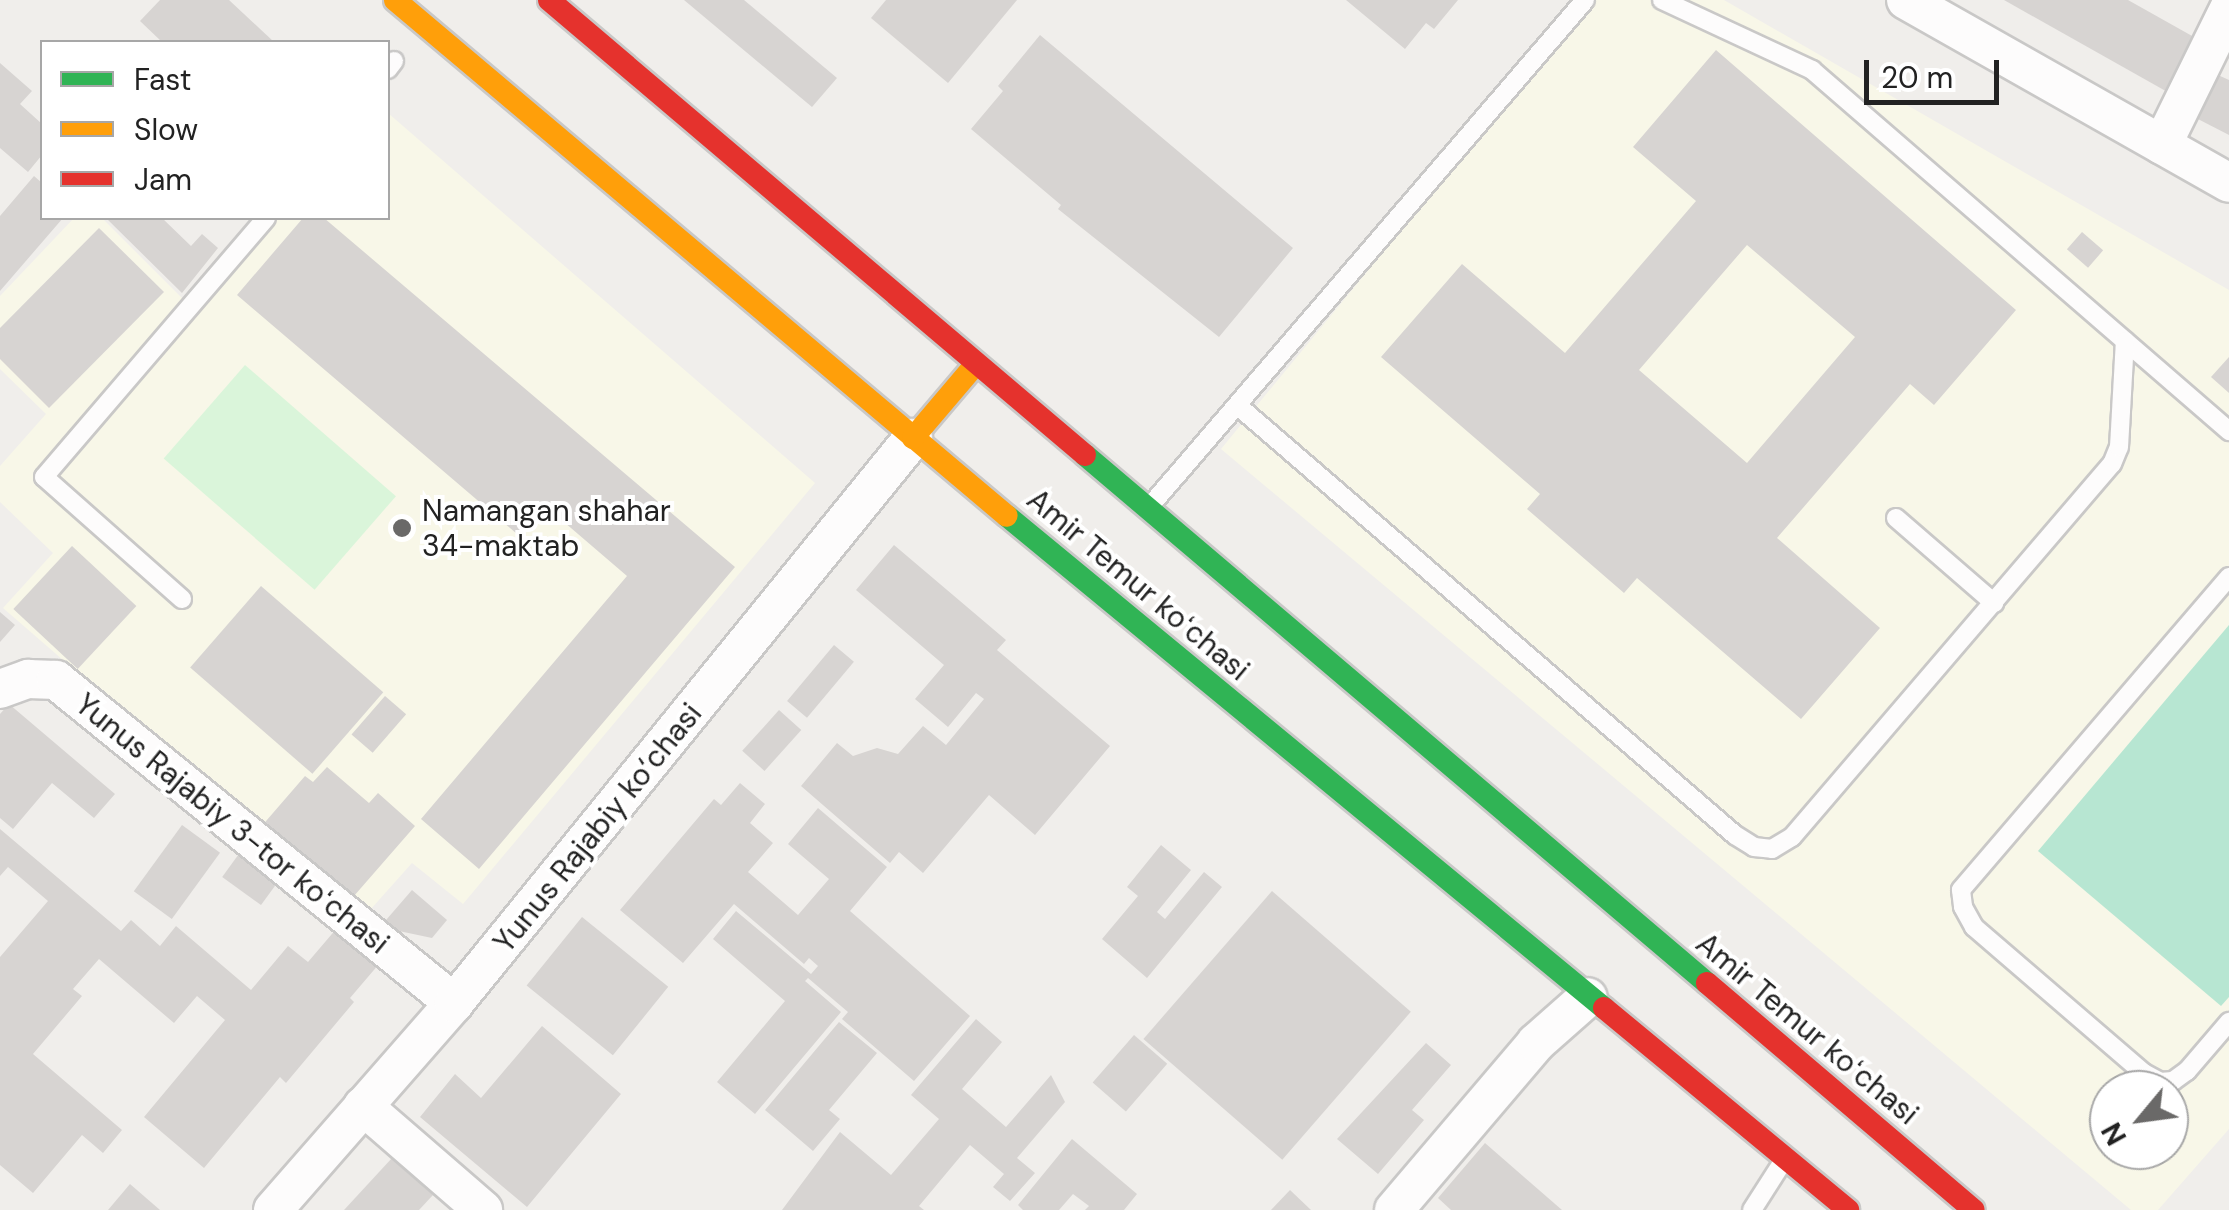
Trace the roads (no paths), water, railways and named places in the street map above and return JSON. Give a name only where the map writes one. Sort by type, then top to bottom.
[{"type":"main road","name":"Amir Temur koʻchasi","points":[[395,0],[913,438],[1848,1210]]},
{"type":"main road","name":"Amir Temur koʻchasi","points":[[549,0],[1974,1210]]},
{"type":"main road","points":[[913,438],[975,365]]},
{"type":"street","points":[[1906,0],[2229,183]]},
{"type":"street","points":[[2162,145],[2229,9]]},
{"type":"street","name":"Yunus Rajabiy ko‘chasi","points":[[272,1210],[454,1003],[913,438]]},
{"type":"street","name":"Yunus Rajabiy 3-tor koʻchasi","points":[[0,689],[28,679],[56,680],[454,1003]]},
{"type":"street","points":[[1394,1210],[1536,1043],[1588,996]]},
{"type":"street","points":[[363,1106],[483,1210]]},
{"type":"lane","points":[[1147,510],[1586,0]]},
{"type":"lane","points":[[1662,0],[1812,70],[2229,431]]},
{"type":"lane","points":[[182,599],[44,477],[264,220]]},
{"type":"lane","points":[[1237,405],[1754,847],[1772,849],[1792,837],[2112,464],[2120,447],[2125,341]]},
{"type":"lane","points":[[1896,518],[1994,604]]},
{"type":"lane","points":[[2229,576],[1961,890],[1962,908],[1974,926],[2144,1074],[2160,1082],[2173,1081],[2187,1071],[2229,1022]]},
{"type":"lane","points":[[1752,1210],[1785,1158]]},
{"type":"place","name":"Namangan shahar 34-maktab","points":[[402,528]]}]
